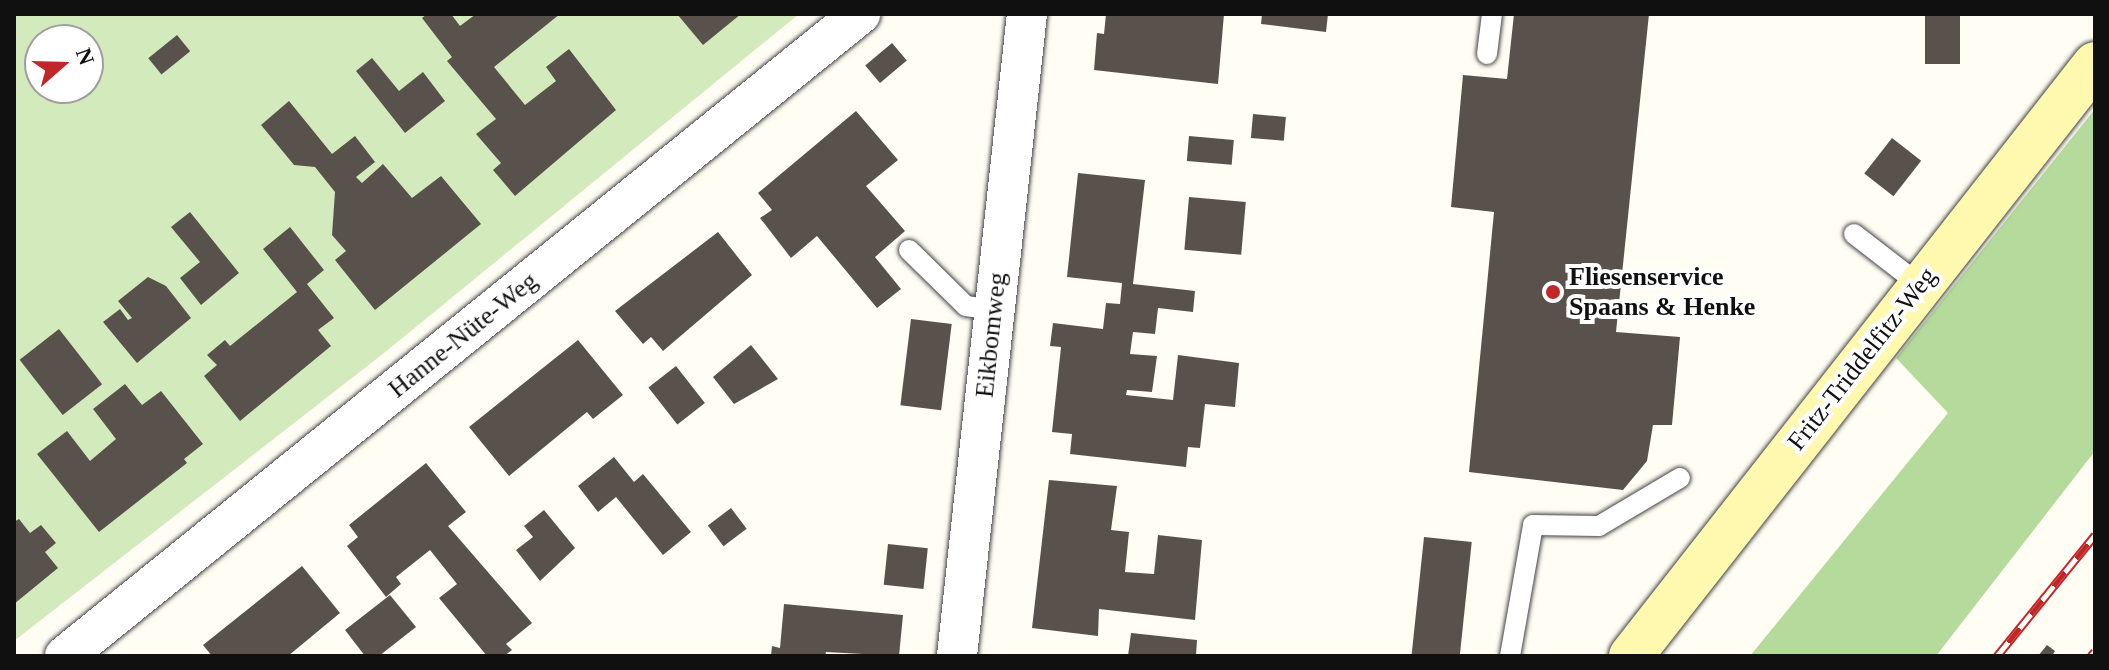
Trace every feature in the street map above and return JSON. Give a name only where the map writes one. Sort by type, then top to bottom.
[{"type":"street","name":"Eikbomweg","points":[[957,656],[1027,14]]},
{"type":"street","name":"Hanne-Nüte-Weg","points":[[65,656],[848,18]]},
{"type":"street","name":"Fritz-Triddelfitz-Weg","points":[[1631,656],[2095,64]]},
{"type":"lane","points":[[1487,54],[1492,14]]},
{"type":"lane","points":[[1854,234],[1920,285]]},
{"type":"lane","points":[[909,250],[966,306],[994,310]]},
{"type":"lane","points":[[1510,656],[1533,525],[1599,526],[1680,478]]},
{"type":"green space","points":[[14,14],[799,14],[384,353],[14,641]]},
{"type":"green space","points":[[2095,109],[2095,451],[1936,656],[1750,656],[1948,413],[1896,358]]},
{"type":"building","points":[[427,14],[451,14],[460,26],[476,14],[560,14],[494,67],[525,105],[556,81],[546,67],[569,49],[616,110],[515,196],[493,170],[501,163],[476,134],[496,119],[447,61],[452,57],[422,18]]},
{"type":"building","points":[[677,14],[741,14],[703,45]]},
{"type":"building","points":[[1106,14],[1224,14],[1218,84],[1094,70],[1097,33],[1104,34]]},
{"type":"building","points":[[1262,14],[1328,14],[1326,32],[1261,24]]},
{"type":"building","name":"Fliesenservice Spaans & Henke","points":[[1514,14],[1649,14],[1616,332],[1680,337],[1672,425],[1653,425],[1647,461],[1623,490],[1469,472],[1494,212],[1451,207],[1463,75],[1507,79]]},
{"type":"building","points":[[1925,14],[1960,14],[1960,64],[1925,64]]},
{"type":"building","points":[[177,35],[190,51],[161,75],[148,58]]},
{"type":"building","points":[[892,43],[907,61],[880,83],[865,65]]},
{"type":"building","points":[[372,58],[399,91],[423,72],[445,101],[405,133],[356,71]]},
{"type":"building","points":[[289,101],[332,154],[355,136],[375,162],[356,177],[362,183],[383,164],[412,198],[441,176],[481,224],[375,310],[335,260],[346,251],[332,235],[335,192],[315,167],[294,165],[261,125]]},
{"type":"building","points":[[856,111],[898,160],[866,186],[905,231],[875,257],[901,289],[877,308],[817,236],[791,258],[760,218],[772,210],[758,193]]},
{"type":"building","points":[[1253,114],[1286,117],[1284,141],[1251,138]]},
{"type":"building","points":[[1189,136],[1234,140],[1232,165],[1187,161]]},
{"type":"building","points":[[1892,138],[1921,161],[1893,196],[1864,173]]},
{"type":"building","points":[[1078,173],[1145,180],[1133,284],[1195,291],[1193,312],[1158,308],[1155,334],[1133,332],[1130,354],[1157,356],[1152,392],[1127,390],[1126,395],[1173,400],[1178,355],[1239,363],[1235,407],[1205,404],[1200,448],[1188,447],[1186,467],[1070,454],[1072,434],[1052,432],[1061,347],[1050,346],[1053,323],[1103,329],[1106,303],[1120,304],[1122,283],[1067,277]]},
{"type":"building","points":[[1189,197],[1246,202],[1241,255],[1184,250]]},
{"type":"building","points":[[190,212],[239,273],[201,305],[180,278],[200,262],[171,227]]},
{"type":"building","points":[[290,227],[324,270],[307,284],[334,318],[318,330],[331,346],[240,421],[204,376],[217,365],[207,355],[225,340],[230,346],[297,292],[263,249]]},
{"type":"building","points":[[718,232],[752,275],[663,351],[651,337],[643,344],[615,311]]},
{"type":"building","points":[[148,277],[166,286],[191,318],[137,363],[103,322],[120,309],[128,320],[132,318],[118,301]]},
{"type":"building","points":[[911,319],[952,324],[941,410],[900,405]]},
{"type":"building","points":[[59,329],[102,384],[63,415],[20,360]]},
{"type":"building","points":[[578,340],[623,395],[593,419],[587,412],[509,476],[469,427]]},
{"type":"building","points":[[751,345],[778,379],[734,404],[713,377]]},
{"type":"building","points":[[676,366],[705,403],[677,425],[648,388]]},
{"type":"building","points":[[125,384],[142,405],[161,391],[203,444],[184,459],[187,463],[99,532],[37,454],[67,431],[90,461],[116,439],[93,409]]},
{"type":"building","points":[[614,457],[634,482],[643,474],[691,532],[663,555],[616,497],[598,512],[578,486]]},
{"type":"building","points":[[426,463],[466,512],[448,526],[532,623],[506,644],[512,650],[504,656],[487,656],[439,598],[457,584],[430,550],[396,577],[401,584],[386,597],[347,546],[358,537],[349,525]]},
{"type":"building","points":[[1049,480],[1117,486],[1111,530],[1129,532],[1125,572],[1154,574],[1158,535],[1202,540],[1195,620],[1099,609],[1098,636],[1032,628]]},
{"type":"building","points":[[731,508],[747,529],[723,546],[708,525]]},
{"type":"building","points":[[544,510],[575,548],[540,581],[516,550],[533,537],[524,526]]},
{"type":"building","points":[[19,519],[30,533],[41,525],[56,543],[45,552],[58,568],[14,604],[14,522]]},
{"type":"building","points":[[1424,537],[1472,542],[1460,656],[1411,656]]},
{"type":"building","points":[[888,544],[928,548],[923,589],[884,585]]},
{"type":"building","points":[[302,566],[340,613],[288,656],[212,656],[203,645]]},
{"type":"building","points":[[390,595],[416,627],[379,656],[365,656],[345,630]]},
{"type":"building","points":[[784,604],[903,615],[899,656],[826,652],[825,656],[771,656],[772,646],[780,648]]},
{"type":"building","points":[[1131,633],[1197,640],[1196,656],[1128,656]]},
{"type":"building","points":[[2047,645],[2055,651],[2052,656],[2038,656]]},
{"type":"railway","points":[[1997,656],[2095,535]]},
{"type":"railway","points":[[2091,656],[2095,651]]},
{"type":"place","name":"Fliesenservice Spaans & Henke","points":[[1553,292]]}]
